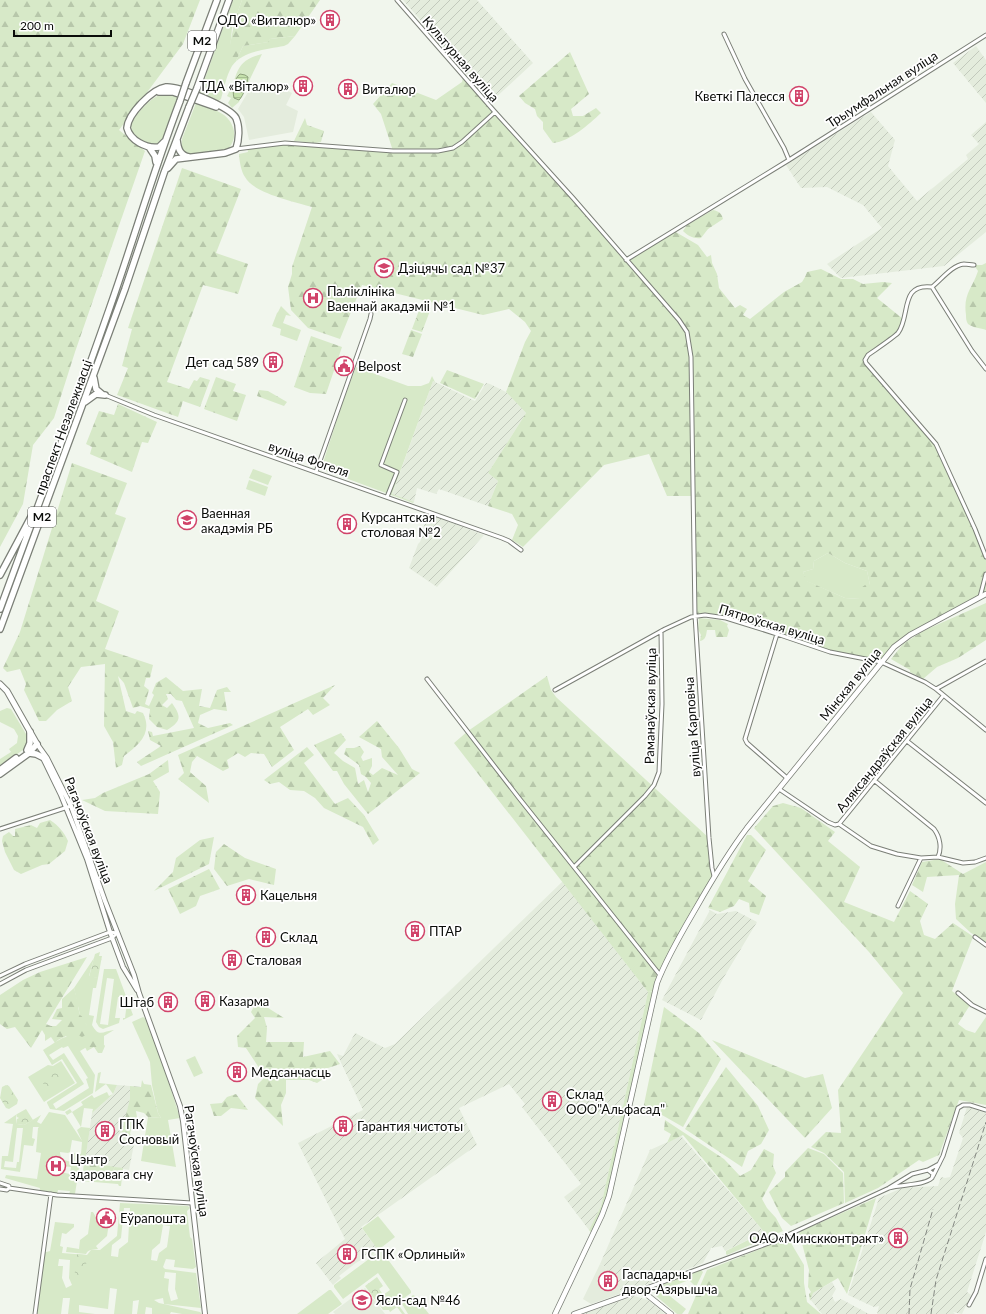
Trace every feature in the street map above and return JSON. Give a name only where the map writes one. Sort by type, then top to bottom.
[{"type":"highway","name":"М2","points":[[157,164],[164,141],[217,0]]},
{"type":"highway","name":"М2","points":[[164,174],[230,0]]},
{"type":"highway","points":[[164,141],[159,147],[149,147],[132,138],[127,128],[131,117],[144,101],[160,89],[171,87],[208,100],[233,115],[237,121],[238,140],[236,149],[225,153],[176,159],[164,174]]},
{"type":"highway","points":[[177,139],[180,152],[189,157]]},
{"type":"highway","points":[[149,147],[155,156],[157,164]]},
{"type":"highway","name":"праспект Незалежнасці","points":[[0,609],[82,387],[114,296],[157,164]]},
{"type":"highway","name":"праспект Незалежнасці","points":[[0,629],[122,299],[164,174]]},
{"type":"highway","points":[[94,376],[96,389],[105,395]]},
{"type":"highway","points":[[83,404],[96,394],[105,395]]},
{"type":"highway","points":[[0,575],[42,497]]},
{"type":"highway","points":[[0,770],[28,752],[30,732]]},
{"type":"highway","points":[[0,774],[37,744]]},
{"type":"highway","points":[[28,752],[42,757]]},
{"type":"main road","name":"Мінская вуліца","points":[[554,1314],[602,1215],[609,1196],[631,1102],[654,991],[660,975],[679,937],[714,876],[755,818],[881,662],[904,638],[986,594]]},
{"type":"main road","name":"Рагачоўская вуліца","points":[[0,684],[7,690],[37,744]]},
{"type":"main road","points":[[574,1314],[641,1290],[671,1314]]},
{"type":"street","name":"Культурная вуліца","points":[[397,0],[573,198],[626,260]]},
{"type":"street","points":[[724,34],[745,79],[784,148],[789,160]]},
{"type":"street","name":"Трыумфальная вуліца","points":[[626,260],[789,160],[986,35]]},
{"type":"street","points":[[236,149],[285,143],[393,152],[438,151],[453,148],[462,142],[495,112]]},
{"type":"street","name":"вуліца Карповіча","points":[[626,260],[678,320],[687,332],[689,340],[691,357],[695,615],[709,838],[714,876]]},
{"type":"street","points":[[974,265],[960,265],[949,272],[932,287],[924,286],[916,289],[909,296],[898,333],[868,355],[865,360],[936,444],[975,529],[986,557]]},
{"type":"street","points":[[932,287],[972,352],[986,369]]},
{"type":"street","points":[[316,472],[354,366],[370,319],[370,314]]},
{"type":"street","name":"вуліца Фогеля","points":[[105,395],[154,415],[507,540],[521,550]]},
{"type":"street","points":[[387,497],[397,472],[382,465],[405,400]]},
{"type":"street","points":[[980,597],[986,574]]},
{"type":"street","points":[[555,690],[695,615]]},
{"type":"street","name":"Пятроўская вуліца","points":[[695,615],[726,618],[830,652],[881,662],[936,689],[986,730]]},
{"type":"street","name":"Раманаўская вуліца","points":[[574,867],[645,796],[657,780],[659,772],[662,704],[661,632]]},
{"type":"street","points":[[777,634],[746,739],[748,743],[787,778]]},
{"type":"street","name":"Аляксандраўская вуліца","points":[[936,689],[986,661]]},
{"type":"street","points":[[427,679],[660,975]]},
{"type":"street","name":"Аляксандраўская вуліца","points":[[839,824],[943,696]]},
{"type":"street","points":[[907,741],[986,803]]},
{"type":"street","points":[[0,829],[69,807],[42,757],[37,744]]},
{"type":"street","name":"Рагачоўская вуліца","points":[[37,744],[47,758],[69,807],[134,975],[139,993],[182,1112],[205,1314]]},
{"type":"street","points":[[874,781],[936,832],[940,846],[938,857]]},
{"type":"street","points":[[779,789],[828,822],[835,825],[839,824],[865,843],[875,848],[921,858],[938,857],[969,863],[986,858]]},
{"type":"street","name":"Рагачоўская вуліца","points":[[69,807],[112,938],[123,967],[139,993]]},
{"type":"street","points":[[898,906],[921,858]]},
{"type":"street","points":[[0,976],[25,964],[110,932],[117,933]]},
{"type":"street","points":[[0,984],[26,970],[112,938],[117,933]]},
{"type":"street","points":[[975,937],[986,945]]},
{"type":"street","points":[[958,993],[972,1005],[986,1012]]},
{"type":"street","points":[[889,1188],[902,1184],[925,1182],[933,1176],[940,1163],[958,1108],[963,1105],[970,1105],[986,1110]]},
{"type":"street","points":[[641,1290],[777,1240],[889,1188],[912,1174],[936,1167],[940,1163]]},
{"type":"street","points":[[927,1170],[932,1172],[933,1176]]},
{"type":"street","points":[[0,1183],[9,1186],[10,1188]]},
{"type":"street","points":[[0,1189],[7,1190],[10,1188],[51,1194],[192,1203]]},
{"type":"street","points":[[35,1314],[51,1194]]},
{"type":"street","points":[[969,1305],[976,1292],[986,1259]]},
{"type":"shaded area","points":[[403,0],[477,0],[533,63],[491,102],[455,61],[456,55],[450,49],[444,47]]},
{"type":"shaded area","points":[[976,46],[986,60],[986,103],[953,63]]},
{"type":"shaded area","points":[[240,74],[248,77],[244,92],[239,100],[234,98],[233,92],[235,82]]},
{"type":"shaded area","points":[[270,82],[292,93],[286,105],[298,111],[293,132],[249,140],[244,117],[238,109],[251,87],[264,93]]},
{"type":"shaded area","points":[[871,112],[895,140],[888,166],[917,201],[968,159],[966,155],[979,144],[971,135],[986,122],[986,232],[944,266],[841,278],[827,264],[882,228],[863,205],[827,187],[801,188],[786,165]]},
{"type":"shaded area","points":[[433,381],[475,401],[486,383],[490,384],[506,392],[526,413],[488,473],[498,481],[488,506],[439,489],[436,494],[417,488],[414,502],[392,495]]},
{"type":"shaded area","points":[[428,514],[484,535],[437,587],[409,568],[423,535],[421,535]]},
{"type":"shaded area","points":[[563,881],[648,992],[601,1206],[589,1230],[564,1197],[581,1184],[522,1107],[525,1104],[509,1084],[459,1108],[477,1145],[361,1227],[378,1250],[371,1256],[369,1253],[339,1276],[341,1278],[333,1285],[316,1263],[345,1239],[298,1143],[363,1110],[337,1054],[343,1056],[355,1033],[385,1048],[395,1044]]},
{"type":"shaded area","points":[[710,910],[717,914],[736,911],[757,922],[724,977],[701,1020],[662,1000]]},
{"type":"shaded area","points":[[117,1085],[130,1086],[130,1098],[122,1136],[135,1139],[129,1170],[85,1161],[92,1113],[113,1094]]},
{"type":"shaded area","points":[[967,1107],[986,1113],[986,1232],[967,1292],[971,1295],[962,1314],[953,1312],[955,1314],[877,1314],[879,1306],[874,1307],[848,1295],[879,1198],[902,1188],[938,1186],[941,1177],[950,1177],[963,1138],[959,1133]]},
{"type":"shaded area","points":[[681,1136],[764,1232],[725,1251],[722,1246],[711,1248],[703,1263],[622,1293],[604,1266],[600,1264],[650,1150]]},
{"type":"shaded area","points":[[600,1264],[604,1266],[622,1293],[591,1304],[583,1299]]},
{"type":"shaded area","points":[[832,1282],[836,1289],[832,1296],[835,1302],[841,1299],[869,1314],[822,1314],[810,1299],[813,1293]]},
{"type":"shaded area","name":"Яслі-сад №46","points":[[365,1288],[385,1314],[335,1314],[333,1312]]},
{"type":"shaded area","points":[[634,1296],[648,1300],[665,1314],[583,1314]]},
{"type":"green space","points":[[0,0],[200,0],[183,44],[119,130],[145,151],[75,352],[54,418],[33,445],[23,504],[0,547]]},
{"type":"green space","points":[[233,0],[242,0],[232,28],[230,50],[236,61],[228,74],[221,99],[217,102],[199,95]]},
{"type":"green space","points":[[242,0],[320,0],[295,36],[270,39],[269,42],[243,46],[236,61],[232,62],[229,60],[228,55],[235,19]]},
{"type":"green space","points":[[295,36],[288,44],[284,46],[249,54],[236,61],[243,46],[268,42],[270,39]]},
{"type":"green space","points":[[570,52],[589,94],[571,109],[573,116],[583,116],[596,108],[601,113],[573,136],[560,142],[553,143],[543,129],[543,122],[537,116],[535,109],[525,103],[519,96]]},
{"type":"green space","points":[[262,54],[239,102],[232,108],[228,103],[231,98],[227,96],[238,70],[241,65],[252,57]]},
{"type":"green space","points":[[463,77],[520,139],[626,260],[674,231],[698,245],[707,257],[711,255],[712,263],[717,274],[719,288],[735,308],[740,305],[747,309],[743,315],[750,319],[784,292],[802,282],[807,272],[821,269],[841,279],[853,279],[863,284],[883,282],[892,283],[877,298],[903,319],[898,333],[868,355],[865,360],[936,444],[986,557],[986,594],[910,635],[881,662],[834,653],[726,618],[695,615],[692,496],[667,496],[649,454],[604,465],[523,547],[512,540],[518,525],[512,514],[488,506],[498,481],[488,473],[526,413],[506,392],[525,342],[531,331],[525,322],[509,309],[483,315],[362,285],[340,339],[308,328],[291,310],[288,287],[292,274],[292,267],[312,207],[285,200],[256,188],[249,183],[244,175],[239,156],[239,154],[248,152],[247,148],[285,143],[393,151],[381,114],[373,104],[392,83],[436,100],[462,82]],"holes":[[[828,553],[845,563],[867,571],[870,585],[865,585],[861,588],[860,599],[845,598],[807,581],[803,572],[813,569],[814,561]]]},
{"type":"green space","points":[[164,93],[171,93],[178,96],[162,141],[155,144],[147,143],[132,134],[131,125],[144,106],[154,98]]},
{"type":"green space","points":[[196,103],[214,109],[229,119],[234,133],[232,144],[229,148],[218,152],[197,155],[190,154],[181,149],[182,139]]},
{"type":"green space","points":[[305,118],[307,125],[324,131],[321,142],[315,143],[294,141]]},
{"type":"green space","points":[[182,168],[241,189],[216,253],[248,264],[238,294],[203,285],[167,382],[189,389],[194,380],[197,381],[200,377],[210,380],[200,407],[183,401],[178,417],[117,395],[128,368],[122,366],[132,329],[128,328]]},
{"type":"green space","points":[[713,210],[720,213],[723,219],[708,229],[701,238],[691,237],[683,231],[687,225]]},
{"type":"green space","points":[[986,263],[986,330],[968,324],[966,320],[965,308],[967,297],[978,271],[974,265],[982,265]]},
{"type":"green space","points":[[421,305],[431,308],[422,332],[412,329]]},
{"type":"green space","points":[[281,306],[291,316],[286,315],[283,323],[301,330],[297,341],[280,335],[281,329],[272,326]]},
{"type":"green space","points":[[411,330],[422,334],[413,357],[402,354]]},
{"type":"green space","points":[[311,336],[342,347],[326,394],[310,393],[294,387]]},
{"type":"green space","points":[[356,367],[408,386],[421,386],[429,383],[432,376],[435,382],[433,381],[392,494],[414,502],[413,503],[321,469],[343,401]]},
{"type":"green space","points":[[447,370],[484,384],[475,399],[440,383]]},
{"type":"green space","points":[[216,377],[236,384],[233,391],[246,395],[237,421],[204,409]]},
{"type":"green space","points":[[259,390],[268,391],[287,402],[284,406],[257,396]]},
{"type":"green space","points":[[118,404],[157,422],[148,443],[142,442],[132,472],[90,454],[92,447],[86,444],[99,411],[114,415]]},
{"type":"green space","points":[[72,463],[127,483],[115,514],[126,518],[96,601],[119,611],[105,649],[153,665],[150,678],[146,678],[144,686],[149,690],[145,704],[149,706],[154,695],[152,693],[156,683],[166,677],[183,691],[202,689],[199,706],[210,708],[217,690],[227,687],[231,692],[224,692],[227,711],[214,709],[200,715],[198,723],[208,728],[230,723],[233,725],[141,766],[137,762],[161,746],[150,740],[148,731],[152,732],[153,736],[194,728],[182,701],[176,700],[171,694],[166,694],[168,699],[162,705],[167,708],[172,703],[177,711],[178,721],[167,730],[157,727],[149,719],[150,709],[140,706],[133,708],[124,683],[118,676],[126,711],[135,714],[137,711],[143,713],[146,720],[146,727],[143,738],[124,756],[122,765],[116,768],[113,742],[104,726],[105,664],[81,667],[68,687],[72,701],[57,710],[46,721],[39,721],[24,690],[26,684],[20,669],[7,672],[3,668],[20,632]]},
{"type":"green space","points":[[253,469],[272,476],[268,485],[249,478]]},
{"type":"green space","points":[[249,480],[268,487],[265,496],[246,489]]},
{"type":"green space","points":[[828,553],[845,563],[867,571],[870,585],[860,599],[845,598],[806,581],[803,572],[813,569],[814,561]]},
{"type":"green space","points":[[986,603],[986,640],[958,658],[937,667],[923,679],[891,659],[903,644],[923,631]]},
{"type":"green space","points":[[699,618],[720,620],[728,624],[727,626],[729,630],[727,637],[716,637],[715,630],[707,630],[705,638],[700,641],[701,635],[698,629]]},
{"type":"green space","points":[[547,676],[551,690],[556,697],[709,838],[714,876],[679,937],[655,991],[648,992],[454,743],[468,731]]},
{"type":"green space","points":[[335,685],[323,698],[330,705],[313,715],[308,709],[280,727],[294,750],[272,767],[264,754],[251,753],[245,757],[238,753],[227,760],[229,768],[223,771],[197,756],[192,762],[190,772],[206,786],[209,803],[178,779],[184,773],[178,755]]},
{"type":"green space","points":[[7,708],[11,709],[29,739],[24,749],[0,767],[0,759],[11,752],[9,749],[17,743],[18,736],[14,729],[0,722],[0,711]]},
{"type":"green space","points":[[377,721],[399,748],[412,769],[420,773],[368,814],[344,784],[337,771],[333,771],[314,745],[341,733],[346,740],[334,753],[343,761],[355,768],[358,784],[364,780],[368,792],[371,783],[361,774],[359,765],[344,754],[346,748],[360,746],[364,752],[361,757],[363,761],[372,758],[372,766],[369,772],[373,775],[382,768],[398,775],[382,757],[381,749],[359,737]]},
{"type":"green space","points":[[307,747],[314,755],[304,763],[335,804],[348,798],[364,815],[379,840],[373,845],[363,827],[324,808],[315,798],[304,791],[290,790],[279,782],[270,784],[264,780]]},
{"type":"green space","points":[[168,760],[169,772],[153,781],[160,792],[158,814],[105,811],[82,800],[95,798],[103,793],[149,774]]},
{"type":"green space","points":[[783,803],[801,808],[835,832],[828,841],[860,867],[844,902],[894,922],[910,891],[928,904],[920,921],[924,935],[935,939],[953,923],[973,937],[952,991],[970,1005],[958,1024],[966,1030],[975,1033],[986,1017],[986,1105],[959,1100],[939,1155],[923,1162],[919,1160],[878,1188],[845,1203],[844,1172],[824,1153],[811,1147],[826,1132],[841,1133],[838,1090],[903,993],[869,952],[754,828],[773,806]]},
{"type":"green space","points":[[50,820],[59,827],[68,841],[65,851],[49,864],[42,865],[21,874],[14,870],[5,852],[2,841],[3,836],[9,832],[15,836],[15,829],[31,825],[37,828],[40,823]]},
{"type":"green space","points":[[747,835],[751,835],[766,850],[748,881],[766,896],[759,915],[750,912],[749,903],[739,899],[734,906],[720,912],[708,908]]},
{"type":"green space","points":[[214,837],[209,864],[154,891],[173,872],[176,858],[200,840]]},
{"type":"green space","points":[[224,844],[245,858],[276,869],[274,885],[249,879],[227,886],[214,869],[216,852]]},
{"type":"green space","points":[[940,859],[963,874],[986,862],[986,942],[971,933],[956,919],[955,904],[959,875],[927,877],[923,892],[912,885],[922,862]]},
{"type":"green space","points":[[209,869],[220,889],[200,896],[196,906],[180,914],[168,889]]},
{"type":"green space","points":[[100,952],[99,956],[102,956],[98,978],[89,977],[95,954]]},
{"type":"green space","points":[[87,957],[46,1024],[56,1026],[62,1020],[52,1019],[57,1009],[62,1008],[62,999],[74,988],[77,999],[80,1003],[78,1007],[80,1015],[89,1028],[90,1033],[82,1037],[78,1035],[76,1039],[70,1041],[66,1036],[55,1043],[51,1037],[45,1041],[45,1035],[42,1030],[31,1048],[15,1027],[7,1029],[0,1024],[0,995],[23,980],[40,972]]},
{"type":"green space","points":[[94,958],[89,976],[98,978],[96,988],[93,988],[89,1015],[94,1016],[92,1025],[99,1033],[114,1030],[104,1036],[104,1045],[102,1043],[80,1051],[95,1075],[93,1093],[64,1111],[50,1109],[47,1102],[77,1083],[62,1059],[52,1065],[43,1050],[63,1038],[78,1035],[87,1026],[80,1015],[74,988]],"holes":[[[68,1046],[88,1078],[86,1079],[89,1088],[56,1109],[53,1104],[84,1084],[64,1053],[53,1060],[49,1055],[62,1047]]]},
{"type":"green space","points":[[104,969],[116,969],[133,1015],[123,1020],[123,1018],[125,1018],[127,1002],[124,997],[118,997],[115,1018],[120,1018],[119,1023],[103,1029],[99,1027],[96,1022]],"holes":[[[107,978],[114,979],[108,1025],[100,1024]]]},
{"type":"green space","points":[[655,991],[609,1196],[592,1234],[589,1230],[601,1206],[648,992]]},
{"type":"green space","points":[[257,1001],[284,1018],[264,1017],[267,1028],[266,1042],[304,1042],[303,1057],[330,1051],[340,1064],[322,1070],[326,1077],[317,1083],[309,1080],[286,1080],[286,1093],[281,1105],[283,1126],[255,1098],[258,1084],[265,1077],[246,1048],[238,1047],[237,1036],[255,1018],[251,1012]]},
{"type":"green space","points":[[664,1007],[699,1033],[721,1059],[683,1127],[662,1115],[642,1114]]},
{"type":"green space","points":[[143,1017],[146,1019],[152,1034],[180,1118],[168,1120],[176,1167],[141,1161],[148,1117],[161,1118],[158,1113],[152,1085],[150,1062],[132,1022]]},
{"type":"green space","points":[[89,1036],[98,1036],[105,1046],[102,1053],[98,1053],[94,1047],[87,1051],[83,1043]]},
{"type":"green space","points":[[712,1040],[805,1078],[823,1074],[832,1108],[805,1138]]},
{"type":"green space","points":[[195,1056],[203,1073],[194,1077],[186,1060]]},
{"type":"green space","points":[[61,1061],[75,1083],[44,1102],[28,1077],[48,1065],[53,1066]]},
{"type":"green space","points":[[726,1067],[758,1106],[769,1130],[761,1144],[748,1151],[742,1167],[685,1129]]},
{"type":"green space","points":[[65,1070],[63,1081],[54,1080],[57,1085],[47,1091],[43,1086],[44,1079],[53,1080],[49,1073]]},
{"type":"green space","points":[[101,1072],[99,1083],[117,1085],[113,1094],[106,1084],[95,1092],[98,1073]]},
{"type":"green space","points":[[142,1080],[144,1084],[151,1085],[158,1113],[161,1118],[148,1117],[144,1113],[136,1111],[138,1124],[131,1129],[130,1134],[135,1139],[121,1136],[130,1098],[130,1086],[141,1087]]},
{"type":"green space","points":[[6,1085],[9,1086],[18,1100],[17,1104],[9,1109],[6,1108],[0,1098],[2,1087]]},
{"type":"green space","points":[[107,1092],[109,1096],[113,1094],[92,1113],[93,1109],[84,1108],[81,1127],[72,1112],[83,1105],[81,1102],[92,1095],[94,1098]]},
{"type":"green space","points":[[236,1094],[248,1110],[231,1108],[221,1116],[214,1116],[210,1104],[222,1103],[227,1097]]},
{"type":"green space","points":[[26,1109],[33,1120],[24,1125],[17,1124],[17,1119],[19,1118],[17,1117],[17,1114]]},
{"type":"green space","points":[[70,1109],[72,1112],[67,1115],[65,1112]]},
{"type":"green space","points":[[49,1112],[65,1115],[82,1141],[77,1130],[81,1127],[90,1128],[85,1161],[88,1162],[86,1165],[94,1173],[99,1174],[101,1179],[113,1174],[115,1167],[123,1168],[121,1186],[118,1184],[82,1181],[84,1162],[80,1161],[75,1194],[69,1194],[70,1191],[58,1190],[57,1195],[39,1193],[40,1188],[5,1178],[6,1175],[37,1179],[41,1153],[36,1152],[39,1127],[33,1127],[32,1138],[35,1139],[33,1146],[24,1145],[20,1172],[1,1169],[2,1156],[8,1156],[13,1124],[4,1123],[17,1114],[17,1124],[24,1125],[41,1115],[37,1122],[41,1124]],"holes":[[[17,1128],[23,1128],[19,1162],[17,1162],[16,1168],[4,1167],[5,1161],[13,1162]],[[72,1140],[82,1142],[81,1154],[73,1153],[72,1162],[64,1159],[60,1154],[60,1152],[70,1152]],[[54,1156],[63,1166],[71,1167],[70,1174],[58,1170],[49,1160]]]},
{"type":"green space","points":[[161,1118],[168,1118],[166,1128],[169,1130],[169,1133],[162,1124]]},
{"type":"green space","points":[[665,1120],[724,1159],[740,1176],[751,1170],[764,1149],[774,1154],[773,1166],[776,1173],[762,1199],[767,1208],[776,1218],[783,1231],[727,1255],[726,1251],[764,1232],[683,1135],[667,1143],[671,1134],[664,1130]]},
{"type":"green space","points":[[808,1148],[824,1154],[843,1173],[844,1203],[791,1226],[782,1218],[769,1192],[785,1177],[785,1172]]},
{"type":"green space","points":[[88,1162],[115,1167],[112,1178],[107,1180],[101,1179],[99,1174],[94,1173],[92,1177],[86,1178],[84,1172]]},
{"type":"green space","points":[[876,1198],[847,1294],[838,1278],[813,1293],[810,1301],[809,1294],[811,1292],[808,1287],[809,1270],[799,1232]]},
{"type":"green space","points":[[120,1203],[188,1206],[190,1208],[187,1211],[190,1237],[192,1239],[196,1267],[193,1269],[174,1267],[175,1260],[166,1259],[163,1267],[165,1269],[196,1273],[201,1308],[164,1304],[163,1298],[154,1300],[159,1303],[200,1312],[202,1314],[182,1314],[171,1312],[170,1314],[152,1314],[152,1308],[146,1307],[145,1314],[137,1314],[139,1300],[133,1301],[132,1314],[114,1314],[117,1289],[110,1288],[108,1309],[79,1305],[79,1312],[95,1314],[68,1314],[70,1298],[63,1298],[61,1314],[35,1314],[43,1253],[50,1251],[55,1222],[74,1224],[74,1227],[66,1234],[62,1233],[60,1246],[63,1247],[62,1253],[87,1255],[91,1250],[100,1250],[117,1236]],"holes":[[[124,1208],[130,1208],[128,1242],[119,1249],[118,1257],[111,1256],[112,1245],[121,1238]],[[163,1225],[170,1226],[167,1247],[159,1253],[157,1261],[151,1260],[152,1250],[160,1243]],[[59,1259],[70,1260],[69,1278],[72,1285],[66,1288],[62,1278],[63,1266],[58,1266]],[[165,1272],[176,1273],[175,1289],[178,1299],[171,1301],[168,1290],[169,1279],[164,1278]]]},
{"type":"green space","points":[[91,1212],[93,1212],[97,1222],[109,1223],[107,1236],[96,1246],[98,1249],[89,1250],[86,1254],[66,1252],[67,1247],[79,1249],[80,1240],[88,1234]]},
{"type":"green space","points":[[378,1216],[395,1237],[378,1250],[362,1228]]},
{"type":"green space","points":[[788,1238],[804,1265],[804,1283],[807,1302],[821,1314],[688,1314],[707,1270]]},
{"type":"green space","points":[[381,1250],[411,1291],[411,1293],[397,1303],[405,1314],[402,1314],[397,1307],[390,1312],[389,1310],[383,1310],[372,1295],[379,1289],[383,1295],[390,1290],[378,1273],[343,1299],[334,1287],[334,1285]]},
{"type":"green space","points":[[77,1254],[87,1255],[85,1276],[73,1288]]},
{"type":"green space","points":[[701,1270],[703,1272],[694,1291],[694,1285],[689,1280],[666,1289],[666,1293],[686,1309],[682,1314],[677,1314],[655,1295],[654,1291],[656,1287]]},
{"type":"green space","points":[[377,1277],[383,1286],[379,1289],[383,1295],[376,1301],[365,1286]]},
{"type":"green space","points":[[331,1290],[342,1304],[328,1314],[297,1314]]},
{"type":"green space","points":[[413,1295],[429,1314],[408,1314],[402,1304]]},
{"type":"railway","points":[[931,1314],[936,1280],[986,1122]]},
{"type":"railway","points":[[909,1314],[910,1289],[933,1209]]},
{"type":"place","name":"ОДО «Виталюр»","points":[[330,20]]},
{"type":"place","name":"ТДА «Віталюр»","points":[[303,86]]},
{"type":"place","name":"Виталюр","points":[[348,89]]},
{"type":"place","name":"Кветкі Палесся","points":[[799,96]]},
{"type":"place","name":"Дзіцячы сад №37","points":[[384,268]]},
{"type":"place","name":"Паліклініка Ваеннай акадэміі №1","points":[[313,298]]},
{"type":"place","name":"Дет сад 589","points":[[273,362]]},
{"type":"place","name":"Belpost","points":[[344,366]]},
{"type":"place","name":"Ваенная акадэмія РБ","points":[[187,520]]},
{"type":"place","name":"Курсантская столовая №2","points":[[347,524]]},
{"type":"place","name":"Кацельня","points":[[246,895]]},
{"type":"place","name":"ПТАР","points":[[415,931]]},
{"type":"place","name":"Склад","points":[[266,937]]},
{"type":"place","name":"Сталовая","points":[[232,960]]},
{"type":"place","name":"Казарма","points":[[205,1001]]},
{"type":"place","name":"Штаб","points":[[168,1002]]},
{"type":"place","name":"Медсанчасць","points":[[237,1072]]},
{"type":"place","name":"Склад ООО\"Альфасад\"","points":[[552,1101]]},
{"type":"place","name":"Гарантия чистоты","points":[[343,1126]]},
{"type":"place","name":"ГПК Сосновый","points":[[105,1131]]},
{"type":"place","name":"Цэнтр здаровага сну","points":[[56,1166]]},
{"type":"place","name":"Еўрапошта","points":[[106,1218]]},
{"type":"place","name":"ОАО«Минскконтракт»","points":[[898,1238]]},
{"type":"place","name":"ГСПК «Орлиный»","points":[[347,1254]]},
{"type":"place","name":"Гаспадарчы двор-Азярышча","points":[[608,1281]]},
{"type":"place","name":"Яслі-сад №46","points":[[362,1300]]}]
